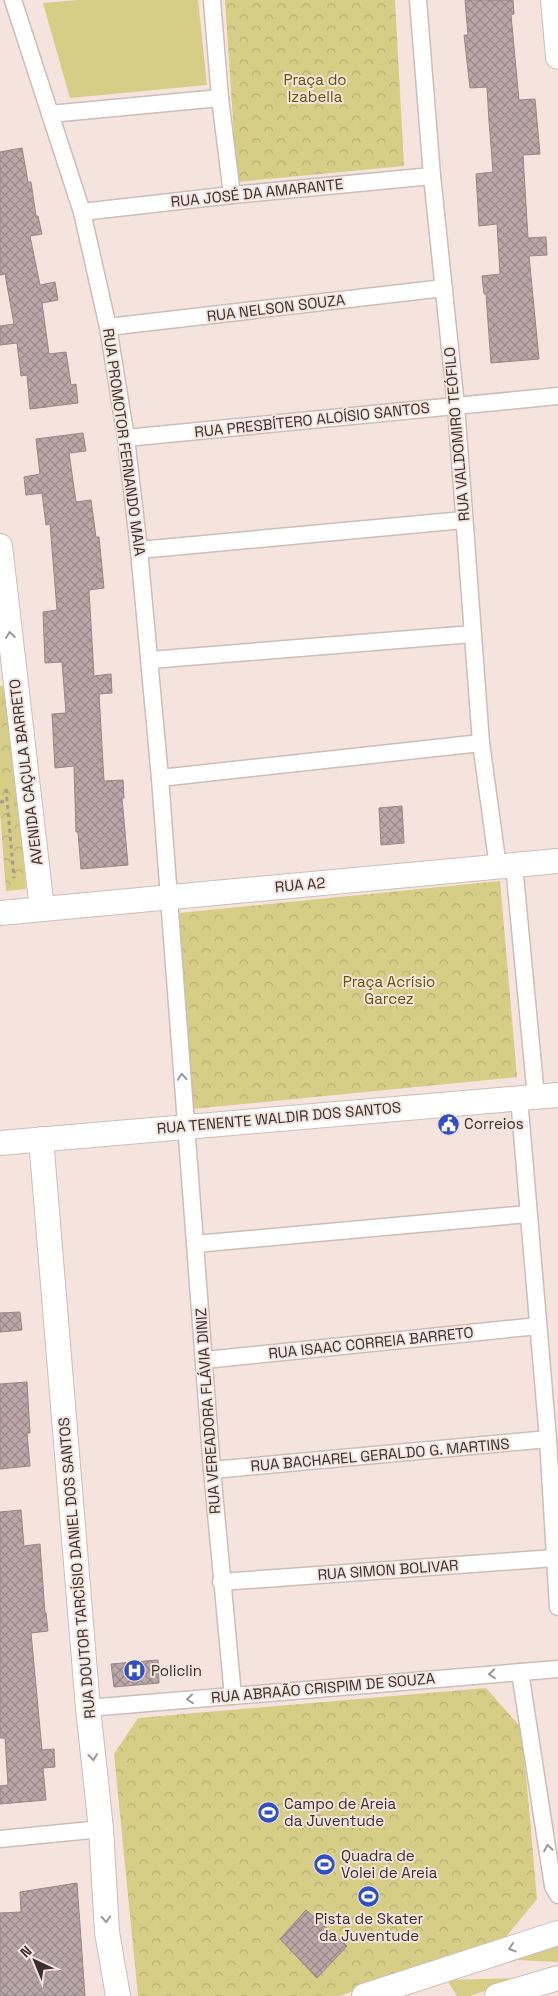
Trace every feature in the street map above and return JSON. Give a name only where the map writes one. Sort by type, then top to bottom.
[{"type":"street","name":"RUA PROMOTOR FERNANDO MAIA","points":[[13,0],[82,212],[108,327],[126,438],[150,660],[185,1126]]},
{"type":"street","points":[[212,0],[220,98],[232,195]]},
{"type":"street","name":"RUA VALDOMIRO TEÓFILO","points":[[418,0],[432,176],[456,406],[481,743],[506,866],[538,1097],[528,1214],[548,1439],[558,1607]]},
{"type":"street","points":[[553,0],[558,57]]},
{"type":"street","points":[[50,114],[220,98]]},
{"type":"street","name":"RUA JOSÉ DA AMARANTE","points":[[82,212],[232,195],[432,176]]},
{"type":"street","name":"RUA NELSON SOUZA","points":[[108,327],[444,288]]},
{"type":"street","name":"RUA PRESBÍTERO ALOÍSIO SANTOS","points":[[126,438],[558,396]]},
{"type":"street","points":[[139,550],[464,520]]},
{"type":"street","name":"AVENIDA CAÇULA BARRETO","points":[[0,546],[7,671],[42,910]]},
{"type":"street","points":[[150,660],[472,634]]},
{"type":"street","points":[[160,778],[481,743]]},
{"type":"street","name":"RUA A2","points":[[0,913],[558,861]]},
{"type":"street","name":"RUA TENENTE WALDIR DOS SANTOS","points":[[0,1143],[538,1097]]},
{"type":"street","name":"RUA VEREADORA FLÁVIA DINIZ","points":[[185,1126],[196,1244],[212,1470],[233,1696]]},
{"type":"street","name":"RUA DOUTOR TARCÍSIO DANIEL DOS SANTOS","points":[[42,1139],[107,1932],[118,1996]]},
{"type":"street","points":[[196,1244],[528,1214]]},
{"type":"street","name":"RUA ISAAC CORREIA BARRETO","points":[[204,1360],[538,1326]]},
{"type":"street","name":"RUA BACHAREL GERALDO G. MARTINS","points":[[212,1470],[548,1439]]},
{"type":"street","name":"RUA SIMON BOLIVAR","points":[[222,1582],[556,1558]]},
{"type":"street","name":"RUA ABRAÃO CRISPIM DE SOUZA","points":[[88,1708],[558,1669]]},
{"type":"street","points":[[520,1672],[554,1886],[558,1895]]},
{"type":"street","points":[[0,1839],[100,1829]]},
{"type":"street","points":[[364,1996],[558,1933]]},
{"type":"street","points":[[497,1996],[558,1978]]},
{"type":"path","points":[[6,782],[14,878]]},
{"type":"green space","points":[[79,0],[198,0],[207,85],[70,98],[43,3]]},
{"type":"green space","name":"Praça do Izabella","points":[[225,0],[395,0],[404,166],[237,182]]},
{"type":"green space","points":[[9,685],[26,889],[6,891],[0,812],[0,686]]},
{"type":"green space","name":"Praça Acrísio Garcez","points":[[500,881],[517,1077],[192,1109],[179,913]]},
{"type":"green space","points":[[486,1688],[522,1729],[537,1899],[500,1944],[339,1996],[138,1996],[114,1754],[138,1718]]},
{"type":"green space","points":[[558,1946],[558,1962],[517,1960]]},
{"type":"green space","points":[[522,1978],[470,1996],[457,1996],[447,1980]]},
{"type":"building","points":[[465,0],[513,0],[514,14],[511,15],[519,100],[535,99],[540,154],[523,155],[528,238],[546,237],[547,255],[529,256],[539,359],[491,363],[486,294],[484,294],[482,276],[500,274],[497,224],[479,226],[476,174],[493,172],[487,87],[470,88],[464,35],[468,35]]},
{"type":"building","points":[[22,148],[28,182],[31,182],[36,216],[38,216],[42,234],[30,236],[40,285],[55,282],[58,300],[42,303],[49,354],[66,352],[71,385],[76,384],[78,403],[30,409],[27,375],[21,376],[17,343],[0,345],[0,326],[14,324],[5,274],[0,275],[0,152]]},
{"type":"building","points":[[83,433],[86,451],[69,453],[76,502],[91,500],[96,537],[99,537],[104,588],[89,590],[94,676],[111,674],[112,693],[99,694],[104,781],[123,780],[124,798],[122,798],[128,865],[81,869],[78,832],[76,832],[74,766],[55,768],[52,714],[66,713],[62,662],[45,663],[43,612],[57,610],[50,524],[46,525],[42,493],[26,495],[24,477],[40,474],[36,439]]},
{"type":"building","points":[[402,806],[404,843],[381,845],[379,808]]},
{"type":"building","points":[[20,1312],[22,1330],[0,1332],[0,1313]]},
{"type":"building","points":[[27,1382],[30,1433],[27,1433],[30,1466],[0,1469],[0,1384]]},
{"type":"building","points":[[21,1510],[24,1546],[40,1544],[48,1631],[31,1633],[42,1750],[54,1749],[55,1767],[43,1768],[46,1800],[0,1804],[0,1786],[8,1785],[5,1738],[0,1738],[0,1512]]},
{"type":"building","name":"Policlin","points":[[158,1660],[159,1683],[114,1687],[111,1664]]},
{"type":"building","points":[[77,1883],[85,1996],[0,1996],[0,1913],[21,1912],[20,1892]]},
{"type":"building","points":[[306,1910],[347,1946],[317,1978],[280,1939]]},
{"type":"place","name":"Correios","points":[[448,1124]]},
{"type":"place","name":"Policlin","points":[[135,1671]]},
{"type":"place","name":"Campo de Areia da Juventude","points":[[268,1813]]},
{"type":"place","name":"Quadra de Volei de Areia","points":[[325,1865]]},
{"type":"place","name":"Pista de Skater da Juventude","points":[[369,1896]]}]
